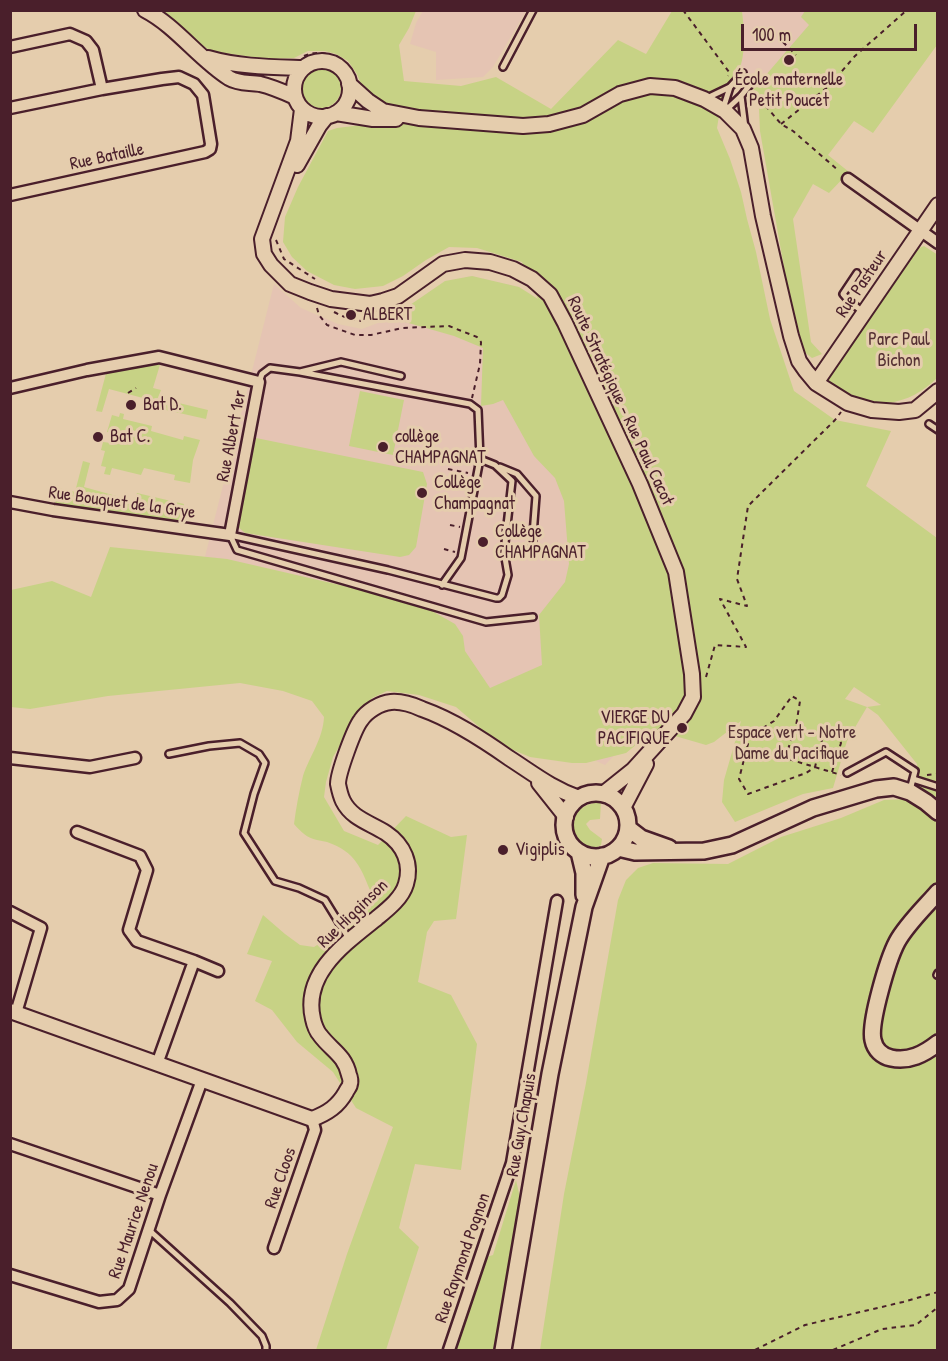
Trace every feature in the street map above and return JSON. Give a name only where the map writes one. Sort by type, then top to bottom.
[{"type":"main road","points":[[618,848],[635,852],[704,851],[732,844],[813,808],[876,789],[911,786],[938,812]]},
{"type":"main road","points":[[587,794],[603,794],[618,801],[627,817],[628,828],[618,848],[611,853],[602,856],[587,855],[579,852],[567,836],[566,817],[573,803],[579,798],[587,794]]},
{"type":"main road","points":[[628,828],[641,838],[680,853]]},
{"type":"main road","name":"Rue Guy Chapuis","points":[[579,852],[584,873],[584,908]]},
{"type":"main road","name":"Rue Guy Chapuis","points":[[503,1350],[550,1074],[584,908],[602,856]]},
{"type":"main road","points":[[938,892],[898,940],[888,963],[874,1019],[872,1038],[876,1050],[886,1057],[901,1060],[917,1056],[938,1043]]},
{"type":"street","points":[[145,10],[234,80],[275,87],[299,103],[309,114],[318,117],[331,115],[374,119],[419,118],[523,126],[549,124],[583,115],[620,94],[650,86],[675,88],[704,99],[724,111],[743,129],[751,148],[763,216],[790,336],[799,361],[816,383],[848,403],[872,410],[899,412],[915,410],[938,391]]},
{"type":"street","points":[[10,47],[70,34],[86,41],[93,50],[102,89],[10,108]]},
{"type":"street","points":[[200,55],[225,63],[253,66],[310,64],[318,61],[335,64],[368,101],[382,111],[419,118]]},
{"type":"street","points":[[299,103],[294,89],[302,63]]},
{"type":"street","name":"Rue Bataille","points":[[10,195],[205,152],[210,149],[212,144],[203,95],[194,84],[179,77],[102,89]]},
{"type":"street","points":[[331,115],[342,108],[347,100],[351,80]]},
{"type":"street","name":"Route Stratégique - Rue Paul Cacot","points":[[299,103],[298,141],[262,239],[264,254],[271,265],[290,284],[310,292],[370,304],[398,296],[443,264],[465,260],[490,262],[513,269],[532,279],[550,295],[640,484],[676,572],[693,697]]},
{"type":"street","name":"Route Stratégique - Rue Paul Cacot","points":[[275,204],[319,126],[331,115]]},
{"type":"street","points":[[848,179],[938,243]]},
{"type":"street","name":"Rue Pasteur","points":[[816,383],[938,205]]},
{"type":"street","name":"Rue Albert 1er","points":[[10,388],[87,370],[159,357],[259,382],[230,535]]},
{"type":"street","name":"Rue Bouquet de la Grye","points":[[10,502],[230,535]]},
{"type":"street","points":[[603,794],[633,770],[661,740],[684,714],[693,697]]},
{"type":"street","name":"Rue Higginson","points":[[312,1119],[333,1109],[351,1083],[344,1060],[320,1035],[313,1019],[312,993],[315,980],[327,963],[350,940],[391,907],[405,887],[409,872],[407,859],[401,847],[387,834],[353,815],[343,801],[338,783],[353,734],[361,719],[375,707],[391,702],[408,704],[440,715],[491,745],[560,792],[579,798]]},
{"type":"street","points":[[623,808],[641,771],[661,740]]},
{"type":"street","points":[[10,758],[90,767],[135,758]]},
{"type":"street","name":"Rue Higginson","points":[[532,775],[566,817]]},
{"type":"street","points":[[77,832],[140,856],[147,870],[129,930],[137,941],[218,971]]},
{"type":"street","name":"Rue Raymond Pognon","points":[[448,1350],[512,1163],[557,901]]},
{"type":"street","points":[[10,912],[41,928],[13,1012],[312,1119]]},
{"type":"street","points":[[157,1064],[194,961]]},
{"type":"street","points":[[529,1070],[550,1074]]},
{"type":"street","name":"Rue Maurice Nenou","points":[[10,1275],[99,1302],[117,1300],[129,1290],[160,1195],[202,1080]]},
{"type":"street","name":"Rue Cloos","points":[[274,1248],[315,1130],[312,1119]]},
{"type":"street","points":[[10,1144],[160,1195]]},
{"type":"lane","points":[[503,67],[533,10]]},
{"type":"lane","points":[[704,99],[730,87],[743,73]]},
{"type":"lane","points":[[724,111],[753,81]]},
{"type":"lane","points":[[724,111],[730,87]]},
{"type":"lane","points":[[741,96],[747,140]]},
{"type":"lane","points":[[857,273],[843,294],[864,313]]},
{"type":"lane","points":[[300,372],[341,362],[402,376]]},
{"type":"lane","points":[[259,382],[262,374],[270,368],[470,404],[478,410],[480,459],[461,558],[442,585]]},
{"type":"lane","points":[[929,424],[938,430]]},
{"type":"lane","points":[[480,459],[517,474],[536,496],[532,548]]},
{"type":"lane","points":[[230,535],[388,570],[499,598],[508,575],[504,552],[512,481],[495,465]]},
{"type":"lane","points":[[230,535],[237,550],[486,622],[532,617]]},
{"type":"lane","points":[[169,754],[240,742],[260,754],[265,763],[244,834],[276,881],[325,900],[350,940]]},
{"type":"lane","points":[[847,773],[886,752],[915,771],[911,786],[938,787]]},
{"type":"lane","points":[[149,1230],[230,1303],[262,1336],[266,1350]]},
{"type":"path","points":[[683,10],[729,72],[728,79]]},
{"type":"path","points":[[781,124],[829,86],[855,56],[907,10]]},
{"type":"path","points":[[783,42],[796,54]]},
{"type":"path","points":[[302,63],[308,54],[324,53],[340,58],[351,68],[351,80]]},
{"type":"path","points":[[753,90],[781,124],[793,131],[848,179]]},
{"type":"path","points":[[274,238],[284,259],[320,282]]},
{"type":"path","points":[[324,307],[315,303],[319,315],[327,325],[355,335],[371,335],[402,328],[449,326],[477,337],[481,342],[480,364],[470,404]]},
{"type":"path","points":[[332,311],[362,322],[385,316],[400,308]]},
{"type":"path","points":[[128,393],[136,388]]},
{"type":"path","points":[[693,697],[705,680],[715,645],[746,647],[720,598],[747,606],[737,579],[748,506],[835,420],[848,403]]},
{"type":"path","points":[[448,469],[477,475]]},
{"type":"path","points":[[832,772],[841,743],[838,736],[825,728],[814,767],[806,773],[748,794],[739,779],[750,736],[774,721],[792,696],[800,701],[796,726],[785,758],[814,767],[832,772],[841,775],[847,773]]},
{"type":"path","points":[[755,1350],[805,1325],[938,1292]]},
{"type":"path","points":[[833,1350],[882,1329],[916,1325],[938,1307]]},
{"type":"shaded area","points":[[423,11],[526,11],[493,67],[483,77],[436,80],[436,52],[410,44],[416,23]]},
{"type":"shaded area","name":"École maternelle Petit Poucet","points":[[742,11],[866,11],[781,109],[739,70],[743,50]]},
{"type":"shaded area","name":"Collège Champagnat","points":[[472,276],[519,287],[630,739],[605,765],[471,705],[449,689],[174,679],[274,284],[301,308],[338,324],[362,329],[391,318],[445,281]]},
{"type":"green space","name":"Espace vert - Notre Dame du Pacifique","points":[[161,11],[416,11],[399,45],[404,81],[461,86],[496,77],[551,109],[618,40],[646,54],[672,11],[742,11],[743,57],[737,74],[724,85],[717,128],[741,192],[770,319],[794,391],[835,420],[891,431],[866,486],[937,538],[937,1350],[540,1350],[564,1194],[618,900],[626,880],[638,868],[653,863],[728,864],[781,837],[841,818],[884,800],[908,799],[917,783],[917,764],[878,715],[867,707],[847,741],[833,788],[803,794],[735,822],[722,802],[724,780],[741,721],[714,742],[706,745],[658,731],[647,736],[626,753],[586,763],[572,763],[530,757],[499,744],[456,707],[419,695],[387,691],[372,698],[352,725],[333,757],[324,797],[344,831],[378,845],[406,816],[451,837],[467,835],[456,919],[434,921],[427,932],[418,982],[451,995],[477,1044],[461,1170],[415,1164],[399,1228],[419,1247],[386,1350],[316,1350],[347,1254],[393,1127],[356,1108],[333,1072],[297,1042],[272,1010],[255,1001],[272,961],[247,954],[263,915],[300,945],[314,947],[357,919],[372,895],[361,869],[351,856],[337,846],[307,836],[294,824],[303,776],[319,740],[324,717],[312,701],[283,691],[240,683],[108,696],[30,709],[11,707],[11,590],[52,581],[91,597],[110,547],[227,559],[418,603],[455,624],[463,636],[465,651],[490,688],[542,665],[539,615],[565,582],[569,564],[564,501],[555,478],[534,456],[503,400],[481,406],[483,348],[454,336],[391,318],[445,281],[472,276],[519,287],[538,299],[522,262],[477,248],[449,247],[383,286],[355,289],[334,285],[307,271],[292,257],[283,242],[285,217],[328,131],[362,125],[399,107],[381,102],[362,87],[348,61],[336,54],[325,51],[308,51],[294,58],[266,59],[211,51],[188,36]],"holes":[[[854,687],[881,705],[867,707],[845,699]]]},
{"type":"green space","points":[[805,11],[937,11],[937,45],[873,133],[854,121],[828,155],[849,172],[829,193],[813,184],[793,219],[811,342],[822,354],[812,358],[798,347],[760,131],[759,109],[752,97],[753,90],[809,25],[801,17]]},
{"type":"green space","points":[[321,68],[335,74],[341,88],[335,102],[321,108],[307,102],[301,88],[307,74]]},
{"type":"green space","name":"Parc Paul Bichon","points":[[924,246],[938,255],[937,378],[915,395],[887,403],[875,403],[843,394],[830,385],[828,374],[917,249]]},
{"type":"green space","points":[[162,358],[153,388],[161,390],[158,398],[208,410],[206,419],[157,408],[158,402],[109,389],[102,412],[96,411],[108,366]]},
{"type":"green space","points":[[360,391],[404,400],[393,455],[349,446]]},
{"type":"green space","points":[[120,413],[124,414],[123,419],[152,426],[151,431],[183,440],[184,436],[200,440],[193,460],[190,483],[174,480],[175,475],[144,468],[141,475],[112,468],[110,475],[104,474],[106,467],[101,466],[105,451],[101,450],[103,442],[111,443],[113,433],[107,432],[112,415],[119,417]]},
{"type":"green space","points":[[256,438],[423,472],[427,484],[416,547],[409,555],[400,557],[245,533],[237,526]]},
{"type":"green space","points":[[83,461],[90,463],[84,487],[134,501],[137,493],[184,504],[178,528],[53,510],[59,488],[75,492]]},
{"type":"green space","points":[[601,802],[600,819],[590,820],[586,824],[602,839],[601,845],[594,849],[578,840],[573,827],[582,808]]},
{"type":"green space","points":[[516,1180],[525,1220],[503,1350],[449,1350],[480,1259],[493,1255]]},
{"type":"place","name":"École maternelle Petit Poucet","points":[[789,60]]},
{"type":"place","name":"ALBERT","points":[[351,315]]},
{"type":"place","name":"Bat D.","points":[[131,405]]},
{"type":"place","name":"Bat C.","points":[[98,437]]},
{"type":"place","name":"collège CHAMPAGNAT","points":[[383,447]]},
{"type":"place","name":"Collège Champagnat","points":[[422,493]]},
{"type":"place","name":"Collège CHAMPAGNAT","points":[[483,542]]},
{"type":"place","name":"VIERGE DU PACIFIQUE","points":[[682,728]]},
{"type":"place","name":"Vigiplis","points":[[503,850]]}]
